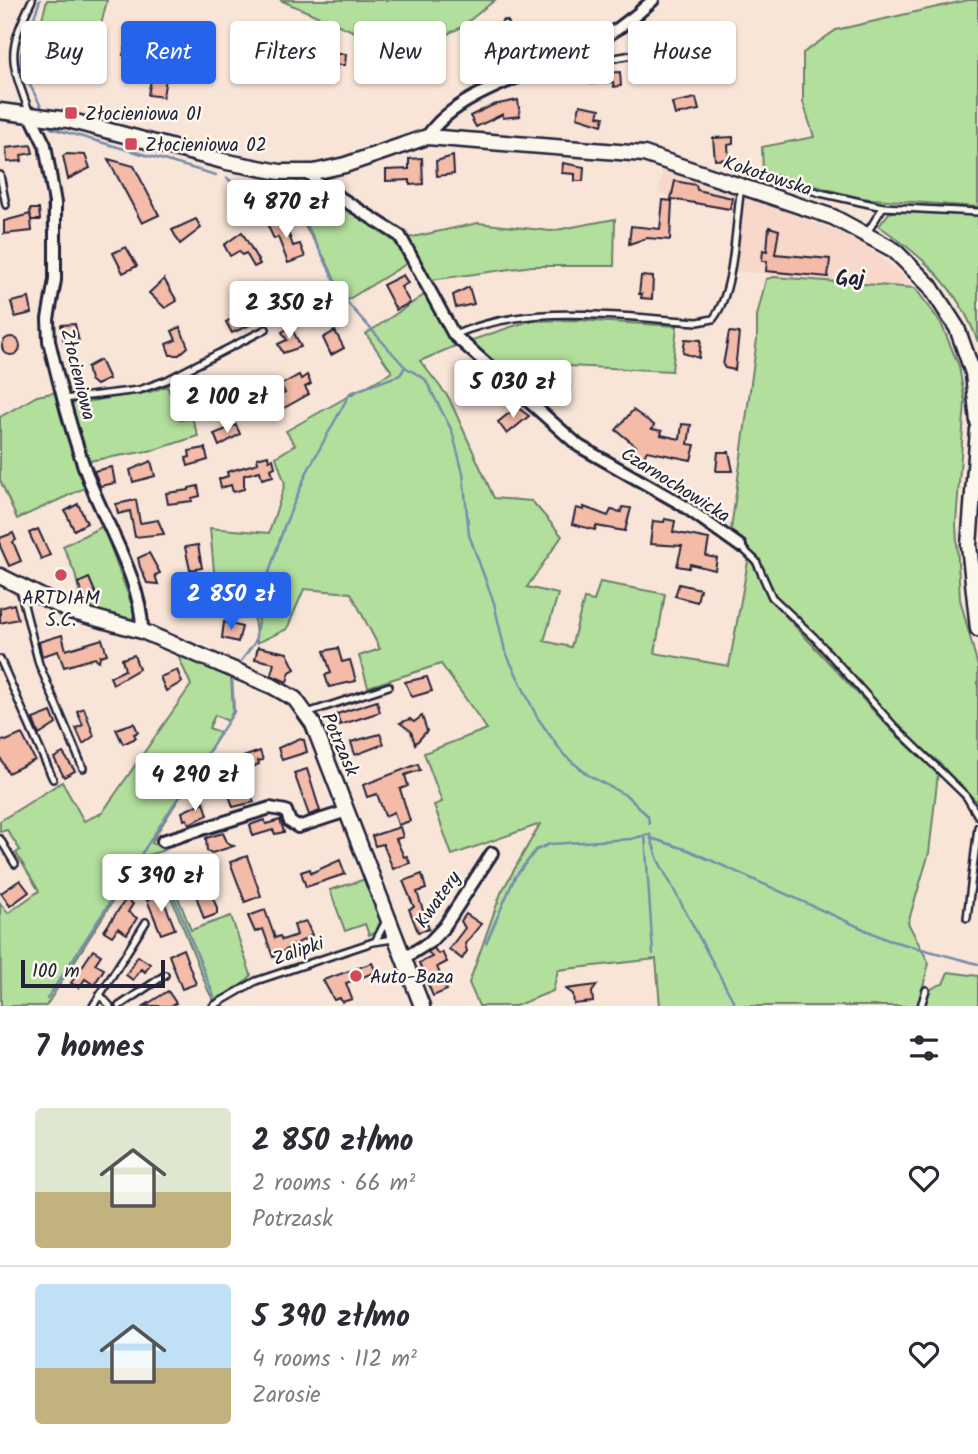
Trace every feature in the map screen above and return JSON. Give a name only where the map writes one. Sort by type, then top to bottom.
[{"type":"street","points":[[614,32],[653,0]]},
{"type":"street","points":[[0,111],[40,115],[227,162],[280,172],[314,172],[345,165],[428,137],[448,114],[502,84]]},
{"type":"street","name":"Złocieniowa","points":[[40,115],[54,190],[56,273],[48,333],[64,399],[88,477],[142,612],[142,631]]},
{"type":"street","name":"Kokotowska","points":[[428,137],[644,154],[833,217],[867,233],[894,250],[919,273],[949,314],[973,373],[978,422]]},
{"type":"street","name":"Czarnochowicka","points":[[314,172],[314,181],[400,236],[454,335],[588,452],[681,505],[740,546]]},
{"type":"street","points":[[978,430],[969,545],[978,629]]},
{"type":"street","name":"Potrzask","points":[[0,576],[70,611],[142,631],[272,686],[295,699],[307,713],[422,1006]]},
{"type":"street","points":[[163,841],[270,808],[286,811],[290,822],[298,827],[347,811]]},
{"type":"street","name":"Kwatery","points":[[404,958],[430,942],[444,927],[492,853]]},
{"type":"lane","name":"Złocieniowa","points":[[32,0],[16,33],[12,51],[14,68],[40,115]]},
{"type":"lane","points":[[0,174],[6,205]]},
{"type":"lane","points":[[757,174],[820,193],[883,207],[978,212]]},
{"type":"lane","points":[[454,335],[498,319],[531,316],[572,314],[698,322],[713,319],[720,310],[727,287],[741,187]]},
{"type":"lane","points":[[867,233],[883,207]]},
{"type":"lane","points":[[64,399],[139,390],[167,380],[266,329]]},
{"type":"lane","name":"Czarnochowicka","points":[[740,546],[755,561],[772,597],[814,637],[893,725],[966,796],[978,816]]},
{"type":"lane","points":[[21,586],[19,592],[39,664],[83,768]]},
{"type":"lane","points":[[0,659],[53,779]]},
{"type":"lane","points":[[307,713],[389,686]]},
{"type":"lane","points":[[967,918],[978,827]]},
{"type":"lane","points":[[0,839],[15,864]]},
{"type":"lane","points":[[373,942],[383,929],[386,911]]},
{"type":"lane","points":[[93,1006],[146,922]]},
{"type":"lane","name":"Zalipki","points":[[213,1006],[256,981],[373,942],[397,940]]},
{"type":"lane","points":[[119,1006],[165,975]]},
{"type":"lane","points":[[921,1006],[926,990]]},
{"type":"lane","points":[[100,995],[110,1006]]},
{"type":"shaded area","points":[[663,165],[849,236],[882,258],[915,288],[734,271],[742,214],[659,194]]},
{"type":"green space","points":[[47,0],[107,0],[102,21],[41,21]]},
{"type":"green space","points":[[280,0],[495,0],[469,21],[460,21],[460,28],[446,35],[446,21],[354,21],[354,32],[340,26],[340,21],[329,21]]},
{"type":"green space","points":[[978,0],[978,207],[860,198],[763,172],[762,147],[814,137],[803,102],[803,53],[836,30]]},
{"type":"green space","points":[[308,179],[377,226],[411,261],[344,302],[338,294],[326,260],[301,219],[294,201],[297,180]]},
{"type":"green space","points":[[902,210],[978,215],[978,342],[950,290],[925,262],[879,226],[889,213]]},
{"type":"green space","points":[[615,219],[614,266],[532,266],[431,280],[408,238],[478,223],[551,231]]},
{"type":"green space","points":[[774,277],[915,288],[941,323],[959,366],[965,402],[956,523],[960,599],[978,667],[978,802],[959,786],[941,764],[897,728],[787,612],[770,590],[754,556],[730,537],[757,339],[757,316],[766,279]]},
{"type":"green space","points":[[427,293],[455,346],[420,361],[449,398],[494,498],[532,501],[562,536],[527,587],[558,594],[544,641],[571,647],[584,599],[594,601],[600,582],[665,594],[655,653],[729,666],[749,556],[767,593],[782,612],[895,734],[938,773],[929,853],[908,923],[929,963],[918,1006],[660,1006],[656,959],[558,970],[553,991],[515,1006],[479,1006],[469,983],[501,893],[540,824],[452,855],[434,805],[442,802],[424,753],[487,729],[441,664],[368,687],[359,656],[380,649],[351,593],[304,589],[287,629],[257,643],[251,594],[216,593],[210,528],[269,533],[285,484],[276,457],[295,445],[286,431],[392,372],[366,334]]},
{"type":"green space","points":[[576,320],[677,326],[672,371],[546,365],[502,368],[469,341],[529,321]]},
{"type":"green space","points":[[167,386],[180,420],[192,418],[198,436],[154,450],[88,461],[70,404],[150,392]]},
{"type":"green space","points":[[57,392],[87,487],[17,519],[0,480],[0,417],[37,396]]},
{"type":"green space","points":[[103,526],[135,614],[130,622],[83,610],[75,573],[63,546]]},
{"type":"green space","points":[[182,652],[231,675],[233,711],[228,721],[215,715],[209,728],[221,733],[155,836],[152,843],[165,850],[141,857],[46,1006],[1,1006],[0,903],[8,913],[39,891],[16,853],[20,850],[7,830],[0,832],[0,821],[62,782],[84,821],[102,813],[191,685],[179,658]]},
{"type":"green space","points":[[168,872],[191,930],[231,916],[251,975],[239,987],[213,1000],[162,874]]},
{"type":"green space","points":[[366,879],[381,920],[375,933],[369,935],[365,924],[345,931],[330,890]]},
{"type":"green space","points":[[948,972],[978,976],[978,1006],[923,1006],[930,991],[943,984]]},
{"type":"building","points":[[340,54],[346,54],[345,65],[340,65]]},
{"type":"building","points":[[614,72],[620,72],[621,86],[614,87]]},
{"type":"building","points":[[150,84],[165,84],[163,97],[148,95]]},
{"type":"building","points":[[696,98],[699,110],[675,115],[672,103]]},
{"type":"building","points":[[518,100],[520,116],[503,118],[503,114],[476,127],[470,116],[493,105]]},
{"type":"building","points":[[580,105],[600,109],[598,116],[604,117],[602,125],[577,117]]},
{"type":"building","points":[[733,137],[733,144],[728,145],[729,159],[715,160],[713,138]]},
{"type":"building","points":[[31,145],[33,153],[21,155],[22,161],[7,162],[6,148]]},
{"type":"building","points":[[85,155],[90,168],[68,179],[63,156]]},
{"type":"building","points":[[453,156],[454,174],[437,176],[436,161]]},
{"type":"building","points":[[422,158],[423,184],[410,185],[410,180],[386,181],[386,170],[409,169],[409,159]]},
{"type":"building","points":[[108,159],[134,166],[159,215],[142,223]]},
{"type":"building","points":[[563,163],[584,167],[583,181],[575,181],[575,174],[562,173]]},
{"type":"building","points":[[675,181],[696,185],[697,190],[732,198],[730,209],[671,199]]},
{"type":"building","points":[[264,184],[289,185],[289,196],[263,194]]},
{"type":"building","points":[[663,200],[672,201],[670,240],[647,238],[629,244],[631,226],[660,229]]},
{"type":"building","points":[[30,209],[39,209],[40,220],[31,220]]},
{"type":"building","points":[[30,214],[32,231],[4,234],[4,221]]},
{"type":"building","points":[[287,216],[286,236],[288,232],[293,246],[300,244],[305,257],[288,263],[278,237],[274,239],[267,224]]},
{"type":"building","points":[[196,219],[201,228],[180,244],[172,230]]},
{"type":"building","points":[[769,227],[779,230],[775,254],[830,259],[828,277],[766,271],[767,261],[762,261],[763,250],[767,251]]},
{"type":"building","points":[[242,232],[260,264],[254,267],[246,253],[242,255],[239,251],[230,256],[224,245]]},
{"type":"building","points":[[126,247],[137,266],[123,273],[113,253]]},
{"type":"building","points":[[403,275],[408,283],[401,287],[410,303],[396,310],[383,285]]},
{"type":"building","points":[[641,276],[653,277],[652,299],[641,298],[642,294],[639,294]]},
{"type":"building","points":[[164,279],[177,301],[165,308],[149,293]]},
{"type":"building","points":[[265,283],[277,308],[264,314],[260,307],[245,315],[250,325],[232,333],[226,322],[235,317],[233,312],[244,307],[238,296]]},
{"type":"building","points":[[321,284],[327,299],[309,306],[303,292]]},
{"type":"building","points":[[469,287],[474,304],[456,308],[453,295]]},
{"type":"building","points":[[29,298],[32,313],[15,317],[11,302]]},
{"type":"building","points":[[75,324],[79,342],[64,344],[61,325]]},
{"type":"building","points":[[180,327],[188,347],[179,355],[170,355],[166,344],[176,340],[172,331]]},
{"type":"building","points":[[291,327],[301,347],[283,353],[278,344],[287,340],[282,332]]},
{"type":"building","points":[[335,331],[344,348],[331,355],[323,338]]},
{"type":"building","points":[[729,332],[739,333],[735,370],[723,365]]},
{"type":"building","points":[[11,337],[17,340],[20,346],[17,352],[11,355],[5,352],[2,346],[5,340]]},
{"type":"building","points":[[685,339],[701,340],[699,358],[683,353]]},
{"type":"building","points":[[100,360],[109,379],[96,385],[90,380],[87,367]]},
{"type":"building","points":[[554,370],[564,372],[562,381],[568,382],[570,387],[568,394],[564,393],[562,404],[551,396]]},
{"type":"building","points":[[299,375],[301,379],[307,375],[311,384],[305,387],[309,394],[284,408],[277,397],[285,393],[281,385]]},
{"type":"building","points":[[212,377],[217,387],[203,397],[201,393],[196,395],[191,385],[203,378],[204,381]]},
{"type":"building","points":[[517,407],[529,416],[507,434],[498,422]]},
{"type":"building","points":[[633,410],[654,425],[652,429],[662,431],[661,435],[680,439],[682,424],[691,425],[688,444],[695,445],[691,460],[647,451],[641,461],[630,453],[636,446],[616,430]]},
{"type":"building","points":[[236,425],[240,434],[219,446],[214,434]]},
{"type":"building","points":[[205,448],[208,460],[188,466],[186,458],[190,457],[189,451]]},
{"type":"building","points":[[718,452],[729,452],[733,471],[716,471]]},
{"type":"building","points":[[268,455],[269,460],[273,459],[275,467],[271,469],[273,476],[262,479],[260,471],[244,475],[244,489],[233,492],[231,485],[221,488],[219,479],[228,476],[227,472],[258,463],[257,458]]},
{"type":"building","points":[[151,461],[155,476],[133,482],[130,470]]},
{"type":"building","points":[[112,467],[115,483],[100,486],[94,471]]},
{"type":"building","points":[[198,486],[200,496],[192,498],[192,501],[168,504],[166,493]]},
{"type":"building","points":[[136,500],[140,523],[158,520],[164,534],[135,537],[130,511],[118,514],[116,504]]},
{"type":"building","points":[[78,504],[87,523],[74,530],[65,511]]},
{"type":"building","points":[[584,507],[608,516],[611,510],[621,512],[622,507],[631,508],[625,531],[596,526],[595,530],[572,524],[576,508],[584,510]]},
{"type":"building","points":[[665,519],[675,521],[673,532],[709,539],[706,556],[717,558],[715,570],[690,564],[689,568],[677,566],[682,546],[650,544],[653,521],[664,522]]},
{"type":"building","points":[[38,529],[50,555],[41,559],[29,533]]},
{"type":"building","points":[[13,533],[16,540],[13,542],[21,561],[9,566],[0,546],[0,538]]},
{"type":"building","points":[[198,545],[202,568],[190,570],[185,547]]},
{"type":"building","points":[[149,553],[160,573],[155,575],[158,584],[147,583],[140,567],[138,558]]},
{"type":"building","points":[[89,578],[98,599],[90,602],[89,599],[85,600],[78,583]]},
{"type":"building","points":[[679,584],[700,589],[697,602],[675,596]]},
{"type":"building","points":[[14,604],[18,619],[0,623],[0,608]]},
{"type":"building","points":[[224,622],[242,627],[238,642],[222,638]]},
{"type":"building","points":[[62,635],[66,650],[102,639],[107,654],[100,656],[99,661],[95,658],[64,667],[58,651],[42,656],[39,642]]},
{"type":"building","points":[[258,647],[287,653],[295,669],[290,672],[287,682],[271,675],[274,663],[255,659]]},
{"type":"building","points":[[338,648],[342,662],[350,660],[356,681],[329,687],[325,675],[331,673],[324,651]]},
{"type":"building","points":[[134,655],[139,669],[113,684],[110,677],[125,670],[122,659]]},
{"type":"building","points":[[177,670],[182,682],[166,691],[160,677]]},
{"type":"building","points":[[427,677],[432,691],[412,697],[405,682]]},
{"type":"building","points":[[377,701],[380,712],[340,725],[337,714]]},
{"type":"building","points":[[84,708],[94,736],[83,744],[76,728],[83,725],[77,711]]},
{"type":"building","points":[[51,712],[56,724],[39,735],[33,719]]},
{"type":"building","points":[[422,716],[427,731],[415,744],[411,731],[400,723],[410,719],[414,722]]},
{"type":"building","points":[[134,723],[138,732],[134,734],[136,738],[123,744],[116,729]]},
{"type":"building","points":[[22,734],[35,760],[8,773],[0,757],[0,744],[2,740],[6,741]]},
{"type":"building","points":[[380,734],[384,744],[355,755],[351,742]]},
{"type":"building","points":[[298,739],[304,740],[307,752],[282,760],[278,748]]},
{"type":"building","points":[[260,751],[263,760],[242,772],[237,759]]},
{"type":"building","points":[[63,753],[75,771],[64,777],[54,758]]},
{"type":"building","points":[[418,764],[420,770],[405,775],[408,786],[400,789],[410,821],[398,825],[394,812],[385,816],[377,794],[367,797],[363,785]]},
{"type":"building","points":[[307,769],[320,811],[309,815],[294,773]]},
{"type":"building","points":[[249,789],[254,802],[233,807],[229,795]]},
{"type":"building","points":[[204,802],[208,815],[189,824],[187,819],[184,820],[182,812]]},
{"type":"building","points":[[264,820],[266,824],[280,820],[284,832],[275,834],[273,830],[253,836],[250,825]]},
{"type":"building","points":[[400,827],[403,837],[396,839],[404,857],[407,856],[410,863],[393,869],[383,844],[375,846],[372,836]]},
{"type":"building","points":[[223,833],[227,842],[234,846],[212,853],[207,851],[206,838]]},
{"type":"building","points":[[247,856],[261,896],[245,902],[230,862]]},
{"type":"building","points":[[340,860],[345,874],[306,887],[301,872],[310,869],[311,873]]},
{"type":"building","points":[[203,874],[217,908],[217,914],[204,919],[190,878]]},
{"type":"building","points":[[422,874],[426,889],[417,892],[429,929],[418,932],[409,909],[414,907],[403,881]]},
{"type":"building","points":[[20,880],[29,892],[10,906],[1,893]]},
{"type":"building","points":[[161,894],[175,929],[161,934],[147,900]]},
{"type":"building","points":[[126,899],[133,904],[128,912],[137,918],[127,934],[118,928],[112,936],[104,931]]},
{"type":"building","points":[[265,910],[275,938],[280,936],[282,940],[297,935],[294,925],[306,921],[312,935],[273,957],[263,929],[255,932],[248,916]]},
{"type":"building","points":[[466,914],[481,924],[465,944],[467,951],[462,959],[449,949],[465,928],[461,921]]},
{"type":"building","points":[[434,948],[438,954],[442,952],[447,962],[437,967],[447,990],[433,996],[419,963],[432,957],[428,952]]},
{"type":"building","points":[[183,949],[196,984],[182,989],[169,955]]},
{"type":"building","points":[[93,950],[101,955],[95,964],[104,969],[94,985],[85,979],[79,988],[71,983]]},
{"type":"building","points":[[138,956],[150,964],[145,972],[141,969],[133,980],[126,975]]},
{"type":"building","points":[[372,963],[376,972],[346,983],[352,999],[342,1002],[340,998],[334,1000],[323,980]]},
{"type":"building","points":[[597,985],[592,992],[593,1002],[574,1004],[573,994],[566,989]]},
{"type":"building","points":[[168,991],[176,1003],[171,1006],[144,1006]]},
{"type":"waterway","points":[[40,0],[21,55],[21,68],[43,110]]},
{"type":"waterway","points":[[0,120],[27,123],[41,151]]},
{"type":"waterway","points":[[46,123],[51,128],[216,175]]},
{"type":"waterway","points":[[227,178],[254,201],[299,209],[344,299],[405,367],[425,379],[452,431],[463,473],[469,535],[494,603],[505,651],[537,717],[564,755],[588,775],[627,796],[648,816],[649,823]]},
{"type":"waterway","points":[[47,185],[48,230]]},
{"type":"waterway","points":[[239,664],[255,642],[263,591],[284,527],[307,472],[350,393],[400,375],[405,367]]},
{"type":"waterway","points":[[47,999],[234,712],[232,677]]},
{"type":"waterway","points":[[486,943],[515,877],[536,850],[550,844],[631,839],[650,834],[651,838],[688,850],[888,940],[978,964]]},
{"type":"waterway","points":[[645,835],[653,954]]},
{"type":"waterway","points":[[651,838],[658,860],[736,1006]]},
{"type":"waterway","points":[[165,874],[215,999]]},
{"type":"place","name":"Złocieniowa 01","points":[[71,113]]},
{"type":"place","name":"Złocieniowa 02","points":[[131,144]]},
{"type":"place","name":"ARTDIAM S.C.","points":[[61,575]]},
{"type":"place","name":"Auto-Baza","points":[[356,976]]},
{"type":"district","name":"Gaj","points":[[850,278]]}]
